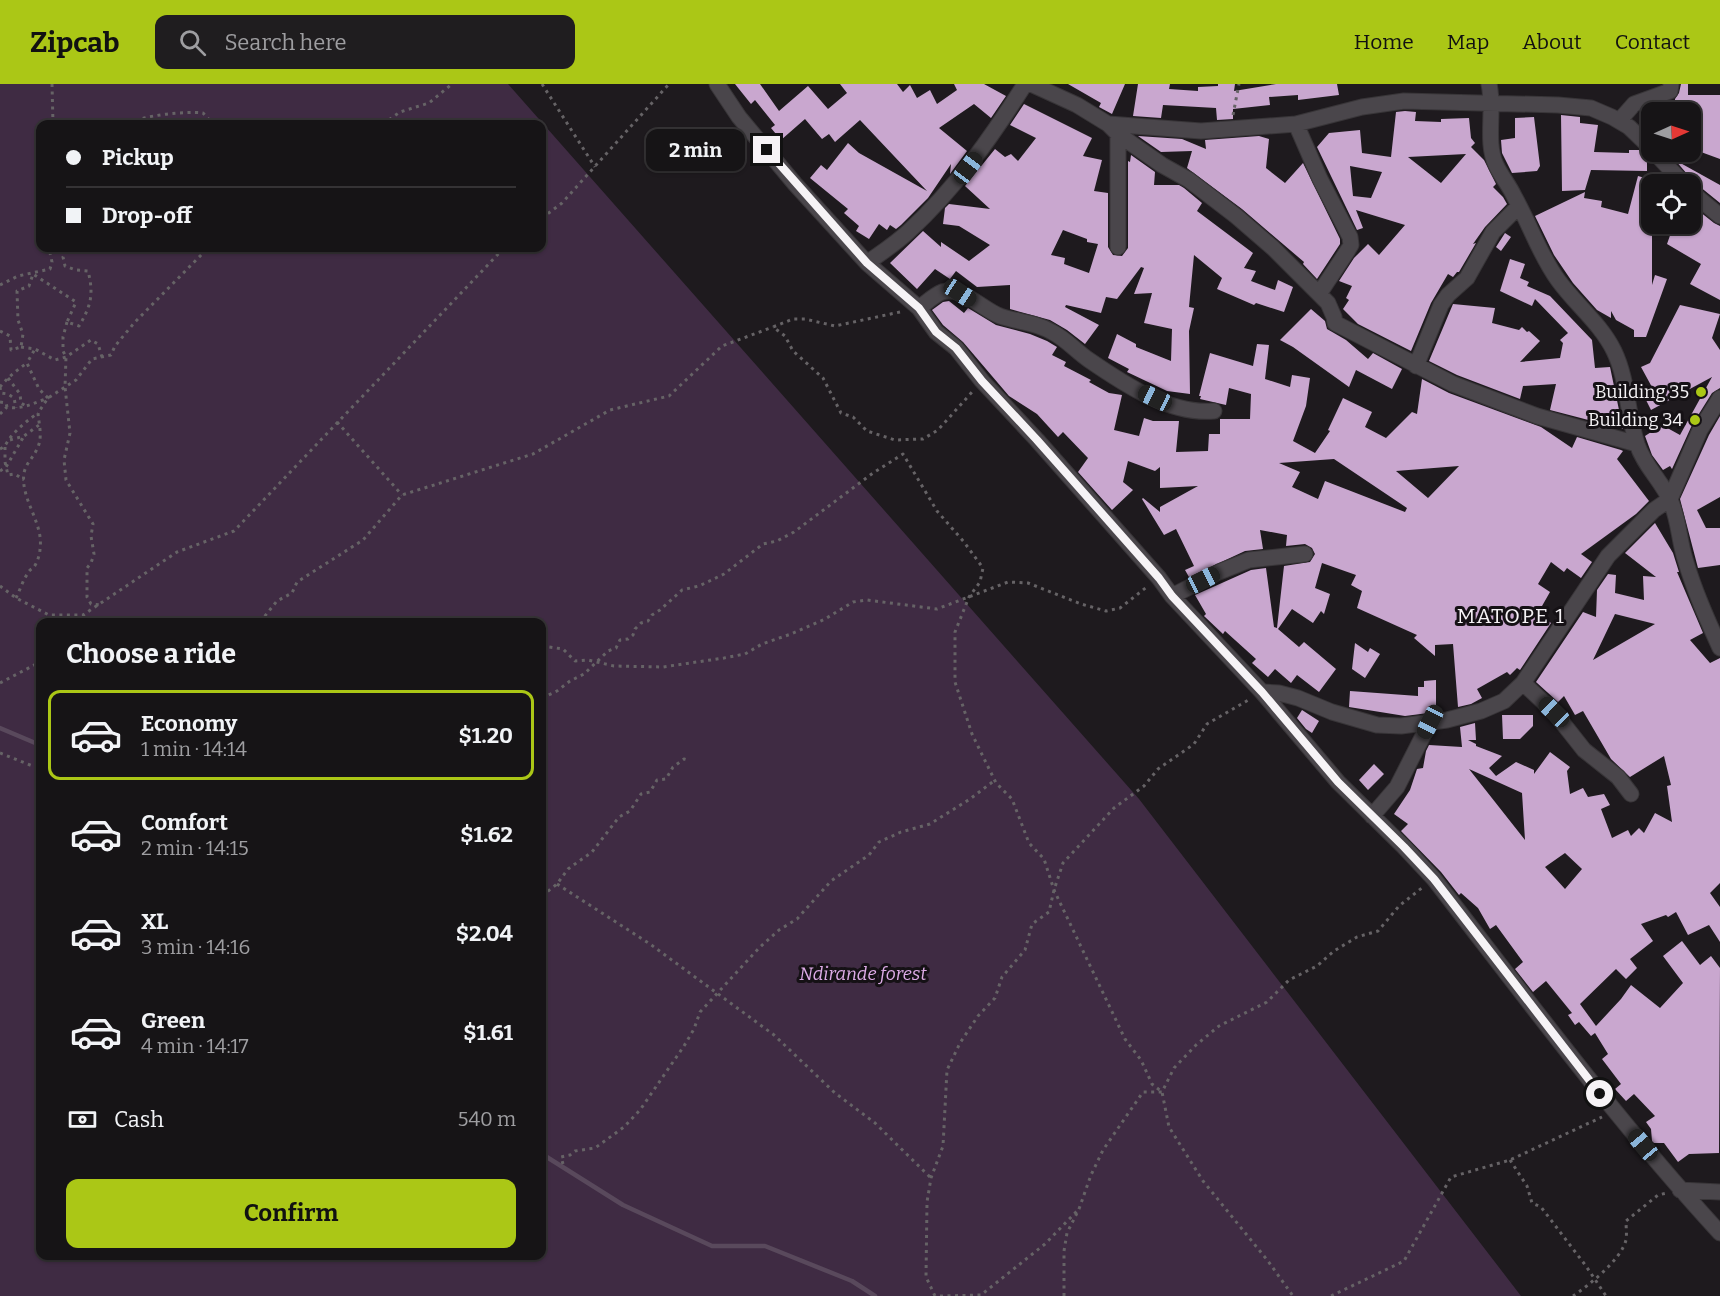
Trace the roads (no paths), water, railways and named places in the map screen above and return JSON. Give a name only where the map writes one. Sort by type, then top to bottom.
[{"type":"street","points":[[717,84],[753,134],[867,263],[919,308],[936,332],[956,348],[982,381],[1159,578],[1172,596],[1262,692],[1338,782],[1434,879],[1614,1111],[1680,1190],[1720,1233]]},
{"type":"street","points":[[867,263],[906,234],[933,208],[968,168],[994,133],[1025,84]]},
{"type":"street","points":[[1031,84],[1077,105],[1162,165],[1189,180],[1236,216],[1273,248],[1328,303],[1335,323],[1344,330],[1388,349],[1453,384],[1537,416],[1637,444]]},
{"type":"street","points":[[1489,84],[1492,152],[1496,165],[1519,206],[1544,259],[1558,280],[1599,327],[1622,369],[1637,444],[1647,467],[1670,499],[1679,524],[1688,570],[1720,648]]},
{"type":"street","points":[[1618,121],[1634,104],[1670,91],[1671,84]]},
{"type":"street","points":[[1113,129],[1201,131],[1259,127],[1296,124],[1362,107],[1404,101],[1491,102],[1591,108],[1618,121],[1641,138]]},
{"type":"street","points":[[1296,124],[1320,179],[1350,237],[1351,245],[1319,294]]},
{"type":"street","points":[[1113,129],[1118,247]]},
{"type":"street","points":[[1664,162],[1675,174]]},
{"type":"street","points":[[1701,200],[1720,216]]},
{"type":"street","points":[[1416,366],[1441,305],[1448,295],[1467,278],[1493,232],[1519,206]]},
{"type":"street","points":[[919,308],[939,293],[953,291],[960,293],[1003,317],[1049,330],[1112,375],[1167,404],[1186,410],[1215,411]]},
{"type":"street","points":[[1262,692],[1299,698],[1332,712],[1377,725],[1401,726],[1458,717],[1493,707],[1504,701],[1523,683],[1608,556],[1654,510],[1670,499],[1700,430],[1720,398]]},
{"type":"street","points":[[1172,596],[1219,572],[1250,560],[1305,554]]},
{"type":"street","points":[[1523,683],[1554,712],[1584,750],[1618,777],[1631,794]]},
{"type":"street","points":[[1372,816],[1397,787],[1430,722]]},
{"type":"street","points":[[1680,1190],[1720,1192]]},
{"type":"waterway","points":[[0,728],[36,743]]},
{"type":"waterway","points":[[546,1157],[623,1205],[712,1246],[765,1246],[852,1281],[875,1296]]},
{"type":"place","name":"Building 35","points":[[1701,392]]},
{"type":"place","name":"Building 34","points":[[1695,420]]},
{"type":"district","name":"MATOPE 1","points":[[1511,616]]},
{"type":"park label","name":"Ndirande forest","points":[[863,974]]}]
